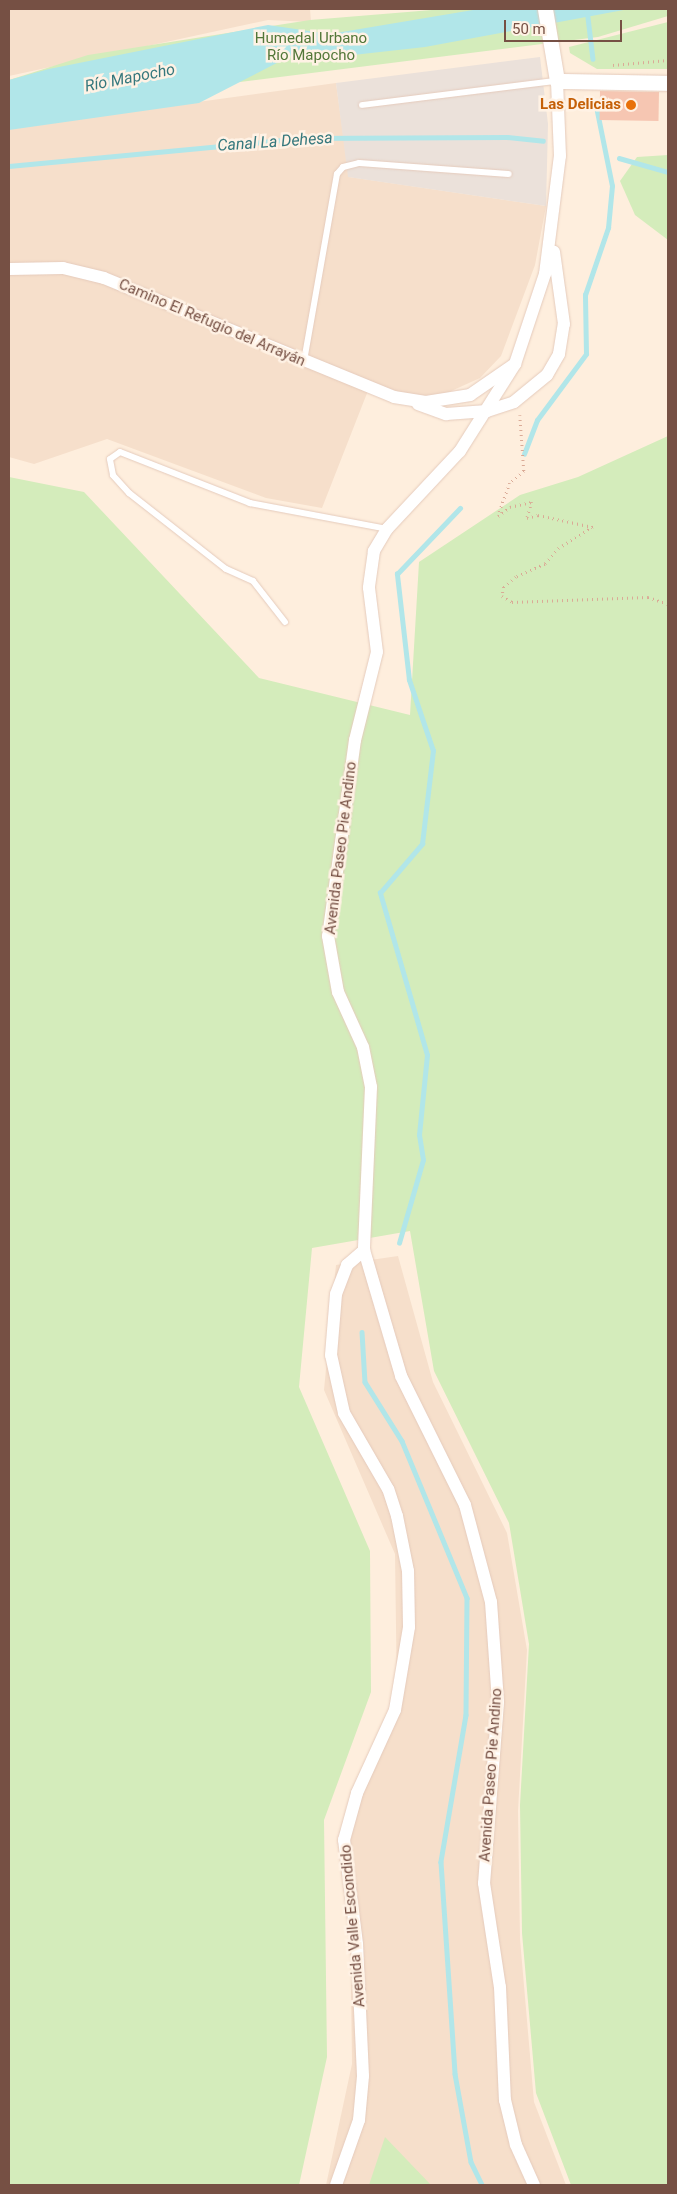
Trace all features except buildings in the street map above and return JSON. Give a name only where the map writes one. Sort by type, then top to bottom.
[{"type":"street","points":[[545,9],[557,80],[668,83]]},
{"type":"street","name":"Camino El Refugio del Arrayán","points":[[411,400],[441,401],[470,395],[515,364],[534,312],[553,237],[560,156],[557,80]]},
{"type":"street","name":"Camino El Refugio del Arrayán","points":[[9,268],[63,268],[104,278],[304,362],[446,414],[487,412],[514,402],[546,375],[562,338],[553,237]]},
{"type":"street","name":"Avenida Paseo Pie Andino","points":[[515,364],[487,412],[460,451],[387,529],[370,562],[369,588],[377,652],[355,740],[328,936],[338,992],[362,1047],[370,1080],[364,1250],[401,1376],[465,1505],[491,1602],[498,1702],[484,1883],[500,1987],[505,2100],[516,2145],[534,2185]]},
{"type":"street","name":"Avenida Valle Escondido","points":[[336,2185],[359,2120],[363,2076],[358,1944],[344,1840],[357,1793],[395,1710],[410,1627],[408,1571],[397,1516],[388,1489],[350,1426],[333,1374],[330,1334],[336,1294],[347,1265],[364,1250]]},
{"type":"lane","points":[[362,105],[557,80]]},
{"type":"lane","points":[[304,362],[337,174],[343,167],[359,163],[509,174]]},
{"type":"lane","points":[[285,622],[253,581],[226,569],[129,493],[113,476],[110,459],[120,452],[250,503],[387,529]]},
{"type":"path","points":[[514,402],[522,418],[524,471],[510,483],[498,516],[510,507],[532,502],[527,518],[538,515],[593,527],[559,548],[545,564],[516,577],[504,587],[502,596],[512,602],[648,596],[668,604]]},
{"type":"shaded area","points":[[9,9],[310,9],[311,22],[268,20],[9,76]]},
{"type":"shaded area","points":[[540,57],[548,124],[546,206],[348,177],[336,83]]},
{"type":"shaded area","points":[[336,83],[349,177],[546,206],[535,265],[501,356],[480,378],[438,397],[416,397],[371,383],[322,508],[266,498],[107,439],[34,464],[9,457],[9,128]]},
{"type":"shaded area","points":[[398,1256],[433,1382],[507,1533],[527,1650],[518,1811],[520,1939],[534,2102],[566,2185],[326,2185],[352,2064],[349,1828],[397,1700],[395,1554],[324,1390],[336,1265]]},
{"type":"green space","name":"Humedal Urbano Río Mapocho","points":[[444,9],[668,9],[668,16],[598,37],[120,97],[9,80],[88,55],[310,20]]},
{"type":"green space","points":[[668,22],[668,69],[597,69],[570,53],[569,47]]},
{"type":"green space","points":[[668,155],[668,240],[635,215],[620,181],[637,157]]},
{"type":"green space","points":[[668,436],[668,2185],[571,2185],[536,2093],[522,1933],[520,1805],[529,1644],[509,1523],[434,1371],[410,1231],[312,1248],[299,1387],[370,1551],[371,1692],[324,1820],[327,2057],[299,2185],[9,2185],[9,477],[84,492],[259,678],[410,715],[419,562],[520,495],[578,477]]},
{"type":"green space","points":[[385,2137],[431,2185],[369,2185]]},
{"type":"water","name":"Humedal Urbano Río Mapocho","points":[[479,9],[629,9],[425,47],[353,55],[300,51],[199,103],[9,130],[9,80],[49,69],[268,25],[330,34]]},
{"type":"waterway","points":[[587,9],[593,59]]},
{"type":"waterway","points":[[524,454],[537,420],[586,354],[585,295],[608,228],[612,186],[595,102]]},
{"type":"waterway","name":"Canal La Dehesa","points":[[9,166],[304,138],[507,137],[543,141]]},
{"type":"waterway","name":"Canal La Dehesa","points":[[619,158],[668,172]]},
{"type":"waterway","points":[[399,1243],[423,1160],[419,1135],[427,1055],[380,893],[422,844],[433,751],[409,680],[397,574],[460,508]]},
{"type":"waterway","points":[[362,1332],[365,1382],[402,1441],[467,1598],[466,1715],[441,1862],[455,2074],[471,2162],[482,2185]]},
{"type":"place","name":"Las Delicias","points":[[631,105]]},
{"type":"water label","name":"Río Mapocho","points":[[130,78]]}]
